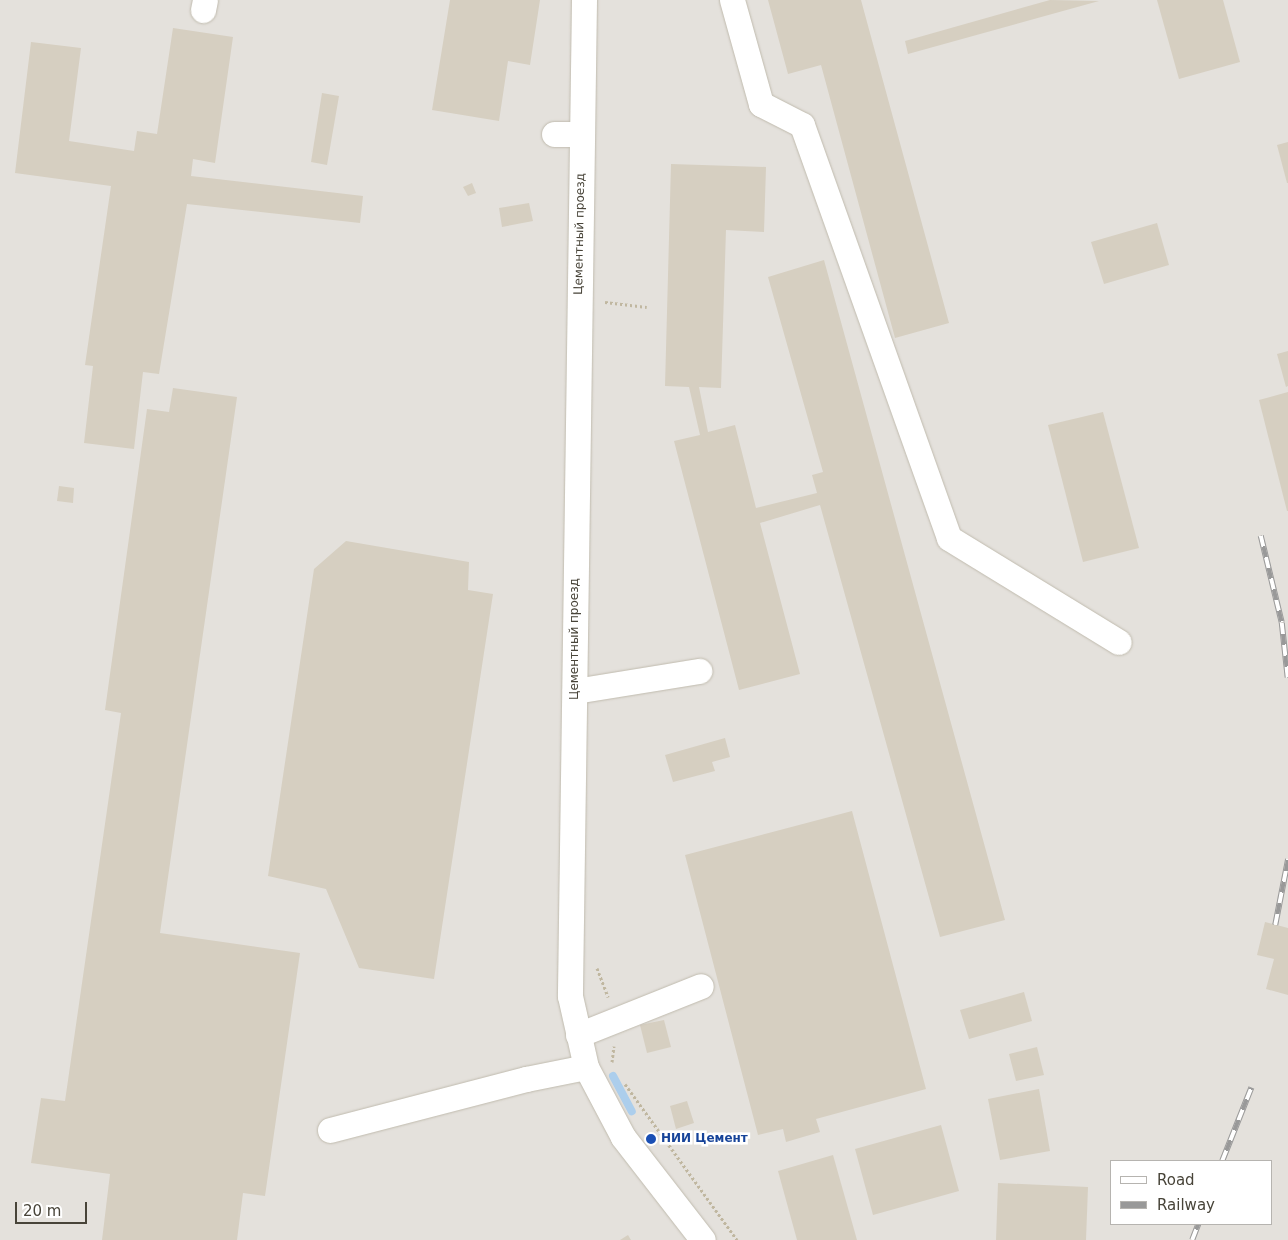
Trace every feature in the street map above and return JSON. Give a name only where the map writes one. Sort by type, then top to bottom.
[{"type":"street","name":"Цементный проезд","points":[[584,0],[570,996],[586,1067],[623,1138],[703,1240]]},
{"type":"street","points":[[732,0],[760,104],[802,125],[949,538],[1119,642]]},
{"type":"street","points":[[554,134],[581,134]]},
{"type":"street","points":[[575,691],[698,670]]},
{"type":"street","points":[[578,1035],[700,986]]},
{"type":"street","points":[[330,1130],[526,1079],[586,1067]]},
{"type":"path","points":[[599,301],[647,306]]},
{"type":"path","points":[[612,1065],[618,1020]]},
{"type":"path","points":[[623,1080],[737,1240]]},
{"type":"path","points":[[664,1153],[672,1148]]},
{"type":"shaded area","points":[[0,0],[1288,0],[1288,1240],[0,1240]]},
{"type":"building","points":[[450,0],[540,0],[530,65],[508,61],[499,121],[432,110]]},
{"type":"building","points":[[768,0],[861,0],[949,323],[895,338],[821,65],[788,74]]},
{"type":"building","points":[[1050,0],[1099,1],[908,54],[905,41]]},
{"type":"building","points":[[1157,0],[1223,0],[1240,62],[1179,79]]},
{"type":"building","points":[[173,28],[233,37],[215,163],[193,159],[191,176],[363,196],[360,223],[187,204],[159,374],[143,372],[134,449],[84,443],[93,366],[85,365],[111,186],[15,173],[31,42],[81,48],[69,141],[134,151],[137,131],[157,134]]},
{"type":"building","points":[[322,93],[339,96],[327,165],[311,162]]},
{"type":"building","points":[[1288,142],[1288,183],[1287,183],[1277,145]]},
{"type":"building","points":[[671,164],[766,167],[764,232],[726,230],[721,388],[699,387],[708,432],[735,425],[756,508],[817,493],[812,475],[823,472],[768,277],[824,260],[1005,920],[940,937],[820,505],[760,523],[800,674],[739,690],[674,441],[700,435],[689,387],[665,386]]},
{"type":"building","points":[[472,183],[476,193],[468,196],[463,187]]},
{"type":"building","points":[[529,203],[533,221],[502,227],[499,208]]},
{"type":"building","points":[[1157,223],[1169,265],[1104,284],[1091,242]]},
{"type":"building","points":[[1288,351],[1288,386],[1286,387],[1277,354]]},
{"type":"building","points":[[173,388],[237,397],[160,933],[300,953],[265,1196],[243,1193],[237,1240],[102,1240],[110,1174],[31,1163],[41,1098],[65,1101],[121,713],[105,710],[147,409],[169,412]]},
{"type":"building","points":[[1288,392],[1288,511],[1287,511],[1259,400]]},
{"type":"building","points":[[1103,412],[1139,548],[1083,562],[1048,425]]},
{"type":"building","points":[[59,486],[74,488],[73,503],[57,501]]},
{"type":"building","points":[[346,541],[469,562],[468,590],[493,594],[434,979],[359,968],[326,889],[268,876],[314,569]]},
{"type":"building","points":[[725,738],[730,757],[712,762],[715,771],[673,782],[665,755]]},
{"type":"building","points":[[852,811],[926,1089],[816,1119],[820,1132],[786,1142],[783,1129],[758,1135],[685,855]]},
{"type":"building","points":[[1265,922],[1288,928],[1288,995],[1266,989],[1274,959],[1257,955]]},
{"type":"building","points":[[1024,992],[1032,1021],[969,1039],[960,1010]]},
{"type":"building","points":[[664,1020],[671,1047],[647,1053],[640,1025]]},
{"type":"building","points":[[1037,1047],[1044,1075],[1016,1081],[1009,1054]]},
{"type":"building","points":[[1039,1089],[1050,1151],[1000,1160],[988,1099]]},
{"type":"building","points":[[687,1101],[694,1123],[676,1129],[670,1106]]},
{"type":"building","points":[[941,1125],[959,1191],[873,1215],[855,1149]]},
{"type":"building","points":[[833,1155],[857,1240],[797,1240],[778,1171]]},
{"type":"building","points":[[998,1183],[1088,1187],[1086,1240],[996,1240]]},
{"type":"building","points":[[628,1235],[631,1240],[620,1240]]},
{"type":"waterway","points":[[613,1076],[632,1111]]},
{"type":"railway","points":[[1261,536],[1282,623],[1288,678]]},
{"type":"railway","points":[[1275,925],[1288,859]]},
{"type":"railway","points":[[1222,1160],[1251,1088]]},
{"type":"railway","points":[[1192,1240],[1198,1225]]},
{"type":"place","name":"НИИ Цемент","points":[[651,1139]]}]
